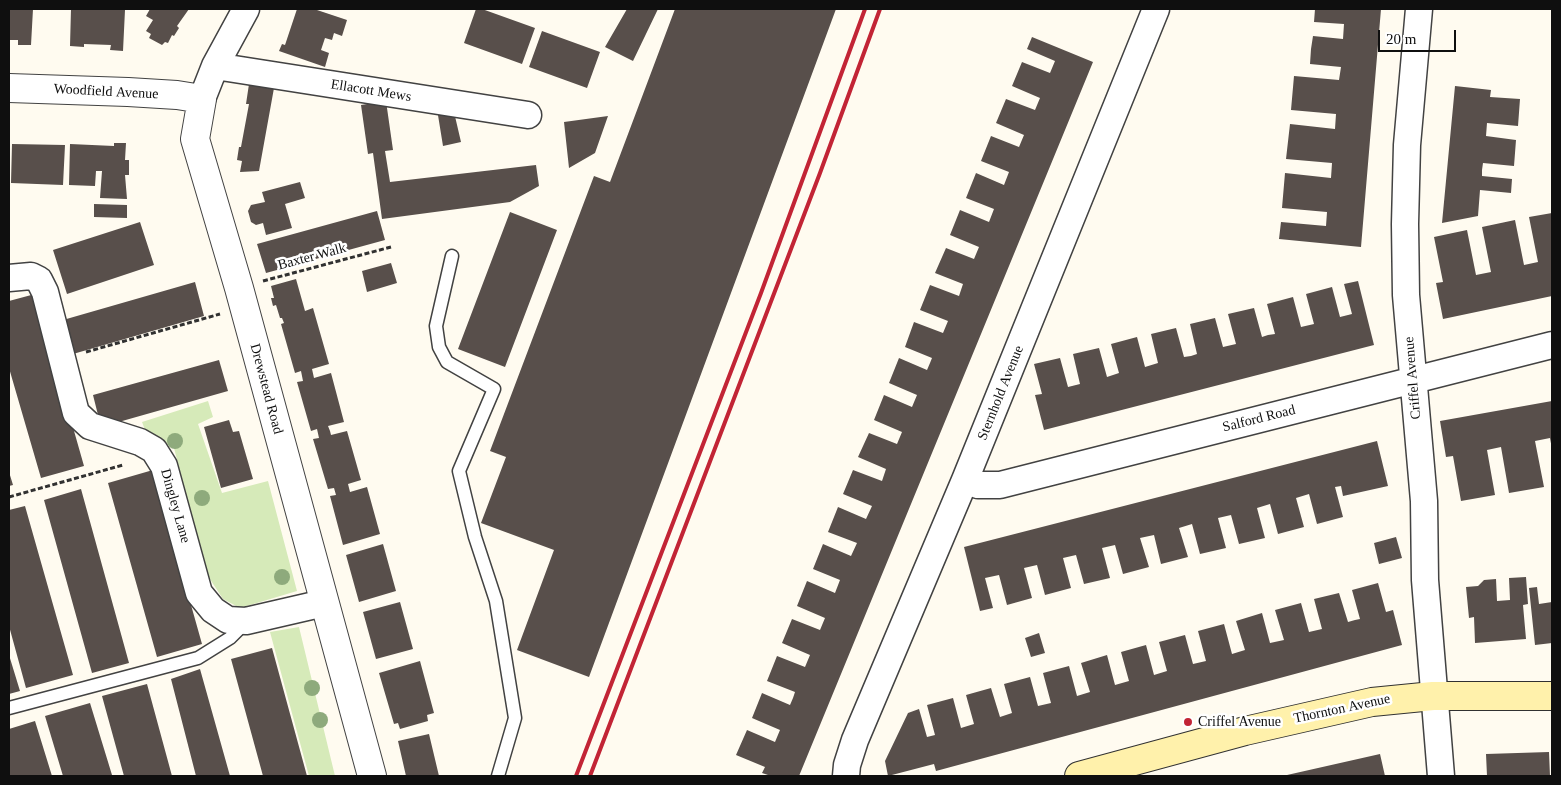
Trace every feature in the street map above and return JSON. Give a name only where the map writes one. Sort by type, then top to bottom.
[{"type":"main road","name":"Thornton Avenue","points":[[1080,776],[1325,711],[1380,700],[1433,696],[1552,696]]},
{"type":"street","name":"Drewstead Road","points":[[246,9],[215,66],[202,99],[195,139],[239,288],[372,776]]},
{"type":"street","name":"Sternhold Avenue","points":[[846,776],[847,765],[855,740],[965,480],[1156,9]]},
{"type":"street","name":"Criffel Avenue","points":[[1419,9],[1408,146],[1405,224],[1406,295],[1424,501],[1425,580],[1441,776]]},
{"type":"street","name":"Ellacott Mews","points":[[215,66],[528,115]]},
{"type":"street","name":"Woodfield Avenue","points":[[9,88],[138,93],[202,99]]},
{"type":"street","points":[[9,278],[31,276],[39,280],[45,292],[76,413],[90,426],[149,447]]},
{"type":"street","name":"Salford Road","points":[[965,480],[978,485],[1000,485],[1552,345]]},
{"type":"street","name":"Dingley Lane","points":[[149,447],[154,450],[164,466],[200,593],[213,610],[228,620],[246,621],[324,602]]},
{"type":"lane","points":[[452,256],[436,326],[439,347],[447,362],[494,389],[459,471],[475,537],[496,601],[515,718],[498,776]]},
{"type":"lane","points":[[9,708],[198,658],[230,638],[246,621]]},
{"type":"path","name":"Baxter Walk","points":[[239,288],[391,247]]},
{"type":"path","points":[[94,350],[189,323]]},
{"type":"path","points":[[9,497],[130,463],[149,447]]},
{"type":"green space","points":[[208,401],[213,417],[198,424],[222,493],[268,481],[297,591],[240,608],[223,599],[206,573],[174,448],[153,438],[145,430],[142,422]]},
{"type":"green space","points":[[299,627],[335,776],[309,776],[270,632]]},
{"type":"building","points":[[9,9],[33,9],[31,45],[18,45],[18,40],[9,40]]},
{"type":"building","points":[[71,9],[125,10],[123,51],[110,50],[111,45],[84,44],[84,47],[70,46]]},
{"type":"building","points":[[150,9],[189,9],[177,26],[179,28],[174,36],[172,35],[168,43],[165,42],[162,45],[149,38],[151,34],[146,31],[153,20],[146,16]]},
{"type":"building","points":[[297,9],[314,9],[347,20],[342,36],[334,33],[332,40],[325,38],[321,50],[329,53],[325,67],[279,51],[282,44],[285,45]]},
{"type":"building","points":[[476,9],[482,9],[535,28],[522,64],[464,43]]},
{"type":"building","points":[[627,9],[658,9],[633,61],[605,47]]},
{"type":"building","points":[[675,9],[836,9],[589,677],[517,650],[554,550],[481,523],[506,457],[490,451],[594,176],[610,182]]},
{"type":"building","points":[[1315,9],[1381,9],[1361,247],[1279,239],[1281,222],[1326,226],[1327,212],[1282,208],[1285,173],[1331,178],[1332,163],[1286,159],[1290,124],[1335,129],[1336,114],[1291,110],[1294,76],[1339,80],[1341,67],[1310,64],[1311,49],[1313,36],[1343,39],[1344,24],[1314,22]]},
{"type":"building","points":[[542,31],[600,52],[587,88],[529,67]]},
{"type":"building","points":[[1032,37],[1093,62],[799,776],[771,776],[762,773],[765,767],[736,755],[747,730],[775,742],[780,730],[752,718],[762,693],[790,705],[793,698],[795,692],[767,681],[777,656],[805,667],[810,655],[782,643],[792,619],[820,630],[825,618],[797,606],[807,581],[835,593],[840,580],[813,569],[823,544],[851,556],[857,543],[828,532],[838,507],[866,519],[872,506],[843,494],[853,470],[882,481],[886,469],[858,457],[869,433],[897,444],[902,432],[874,420],[884,395],[912,407],[917,395],[889,383],[899,358],[927,370],[930,363],[932,358],[905,347],[914,322],[943,333],[948,321],[920,310],[930,285],[959,296],[963,284],[935,273],[946,248],[974,259],[979,247],[950,235],[960,210],[989,222],[994,209],[966,198],[976,173],[1004,185],[1009,172],[981,161],[991,136],[1019,147],[1024,135],[996,123],[1006,99],[1035,110],[1040,98],[1012,86],[1022,62],[1050,73],[1055,61],[1027,49]]},
{"type":"building","points":[[249,84],[274,88],[259,171],[240,172],[242,161],[237,160],[249,104],[246,104]]},
{"type":"building","points":[[1455,86],[1491,90],[1490,97],[1520,99],[1518,126],[1487,123],[1486,136],[1516,140],[1514,166],[1483,163],[1482,170],[1482,176],[1512,179],[1511,193],[1480,190],[1478,216],[1442,223]]},
{"type":"building","points":[[386,101],[393,150],[385,151],[390,182],[536,165],[539,186],[510,202],[382,219],[373,153],[368,154],[361,105]]},
{"type":"building","points":[[437,109],[454,112],[461,142],[443,146]]},
{"type":"building","points":[[608,116],[595,153],[569,168],[564,122]]},
{"type":"building","points":[[114,143],[126,143],[125,160],[129,160],[129,175],[125,175],[127,199],[100,198],[102,171],[96,171],[95,186],[69,185],[70,144],[114,146]]},
{"type":"building","points":[[12,144],[65,145],[63,185],[11,183]]},
{"type":"building","points":[[300,182],[305,198],[285,204],[292,228],[266,235],[263,223],[256,225],[251,222],[248,211],[251,205],[265,202],[262,192]]},
{"type":"building","points":[[94,204],[127,205],[127,218],[94,217]]},
{"type":"building","points":[[377,211],[385,240],[301,263],[299,255],[286,259],[288,267],[266,273],[257,244]]},
{"type":"building","points":[[510,212],[557,230],[505,367],[458,349]]},
{"type":"building","points":[[1552,213],[1552,296],[1443,319],[1436,283],[1443,282],[1434,237],[1467,230],[1476,275],[1491,272],[1482,227],[1515,220],[1524,265],[1538,262],[1529,217]]},
{"type":"building","points":[[140,222],[154,265],[67,294],[53,250]]},
{"type":"building","points":[[391,263],[397,283],[367,292],[362,271]]},
{"type":"building","points":[[296,279],[305,311],[313,308],[329,364],[312,369],[314,378],[331,373],[344,422],[328,426],[331,435],[347,431],[361,480],[348,484],[350,492],[367,487],[380,534],[343,545],[330,496],[336,495],[334,488],[328,489],[313,439],[319,438],[317,429],[311,431],[297,382],[303,381],[301,371],[295,373],[281,324],[284,323],[282,318],[280,318],[276,305],[273,306],[271,298],[274,298],[271,286]]},
{"type":"building","points":[[1358,281],[1374,345],[1044,430],[1035,395],[1042,394],[1034,364],[1060,358],[1068,387],[1080,384],[1073,354],[1099,348],[1107,377],[1119,373],[1111,344],[1137,337],[1145,367],[1158,363],[1151,334],[1176,328],[1184,357],[1191,356],[1197,354],[1190,324],[1215,318],[1223,347],[1236,344],[1228,314],[1254,308],[1262,337],[1275,334],[1267,304],[1293,297],[1301,327],[1314,324],[1306,294],[1332,287],[1340,317],[1352,314],[1344,284]]},
{"type":"building","points":[[195,282],[204,316],[73,354],[63,320]]},
{"type":"building","points":[[35,294],[84,466],[41,478],[9,368],[9,301]]},
{"type":"building","points":[[219,360],[228,391],[101,427],[93,395]]},
{"type":"building","points":[[1552,401],[1552,449],[1550,438],[1535,441],[1544,487],[1509,493],[1501,447],[1487,450],[1495,495],[1461,501],[1453,456],[1446,457],[1440,421]]},
{"type":"building","points":[[229,420],[233,432],[239,431],[253,479],[221,488],[204,427]]},
{"type":"building","points":[[1377,441],[1388,486],[1343,496],[1341,486],[1335,487],[1343,517],[1317,524],[1309,494],[1296,498],[1304,527],[1278,534],[1270,504],[1257,508],[1265,538],[1239,544],[1231,515],[1218,518],[1226,548],[1200,554],[1192,524],[1179,528],[1188,557],[1161,564],[1154,535],[1140,538],[1149,567],[1123,574],[1115,545],[1102,548],[1110,578],[1084,584],[1076,555],[1063,558],[1071,588],[1045,595],[1037,565],[1024,568],[1032,598],[1007,605],[999,575],[985,578],[993,608],[980,611],[964,547]]},
{"type":"building","points":[[153,470],[202,644],[157,657],[108,483]]},
{"type":"building","points":[[9,472],[13,485],[9,486]]},
{"type":"building","points":[[81,489],[129,663],[92,673],[44,500]]},
{"type":"building","points":[[25,506],[73,675],[26,688],[9,626],[9,510]]},
{"type":"building","points":[[1396,537],[1402,558],[1379,564],[1374,543]]},
{"type":"building","points":[[383,544],[396,591],[359,602],[346,555]]},
{"type":"building","points":[[1526,577],[1528,604],[1523,605],[1526,639],[1475,643],[1474,617],[1469,618],[1466,587],[1478,586],[1484,580],[1496,579],[1497,601],[1510,600],[1509,578]]},
{"type":"building","points":[[1378,583],[1386,612],[1393,610],[1402,645],[936,771],[934,764],[888,776],[885,761],[908,713],[919,709],[927,737],[935,735],[927,705],[953,698],[961,728],[974,724],[966,695],[991,688],[1000,717],[1012,713],[1004,684],[1030,677],[1038,706],[1051,703],[1043,673],[1069,666],[1077,696],[1090,692],[1081,663],[1107,655],[1115,685],[1129,681],[1121,652],[1146,645],[1154,675],[1167,671],[1159,642],[1185,635],[1193,664],[1206,661],[1198,631],[1224,624],[1232,654],[1245,650],[1236,621],[1262,613],[1270,643],[1284,640],[1275,610],[1301,603],[1309,632],[1322,629],[1314,599],[1339,593],[1348,622],[1360,619],[1352,590]]},
{"type":"building","points":[[1537,587],[1539,604],[1552,602],[1552,643],[1535,645],[1529,588]]},
{"type":"building","points":[[400,602],[413,649],[376,659],[363,612]]},
{"type":"building","points":[[1039,633],[1045,653],[1031,657],[1025,638]]},
{"type":"building","points":[[272,648],[307,776],[263,776],[231,659]]},
{"type":"building","points":[[9,655],[20,691],[9,694]]},
{"type":"building","points":[[420,661],[434,713],[427,715],[428,721],[400,729],[398,723],[394,724],[379,673]]},
{"type":"building","points":[[200,669],[230,776],[196,776],[171,679]]},
{"type":"building","points":[[147,684],[172,776],[124,776],[102,696]]},
{"type":"building","points":[[90,703],[112,775],[63,776],[45,716]]},
{"type":"building","points":[[35,721],[52,776],[9,776],[9,729]]},
{"type":"building","points":[[429,734],[439,776],[406,776],[398,741]]},
{"type":"building","points":[[1549,752],[1550,776],[1487,776],[1486,754]]},
{"type":"building","points":[[1380,754],[1385,776],[1287,776],[1287,775]]},
{"type":"railway","points":[[576,776],[761,293],[865,9]]},
{"type":"railway","points":[[590,776],[820,173],[880,9]]},
{"type":"place","name":"Criffel Avenue","points":[[1188,722]]}]
